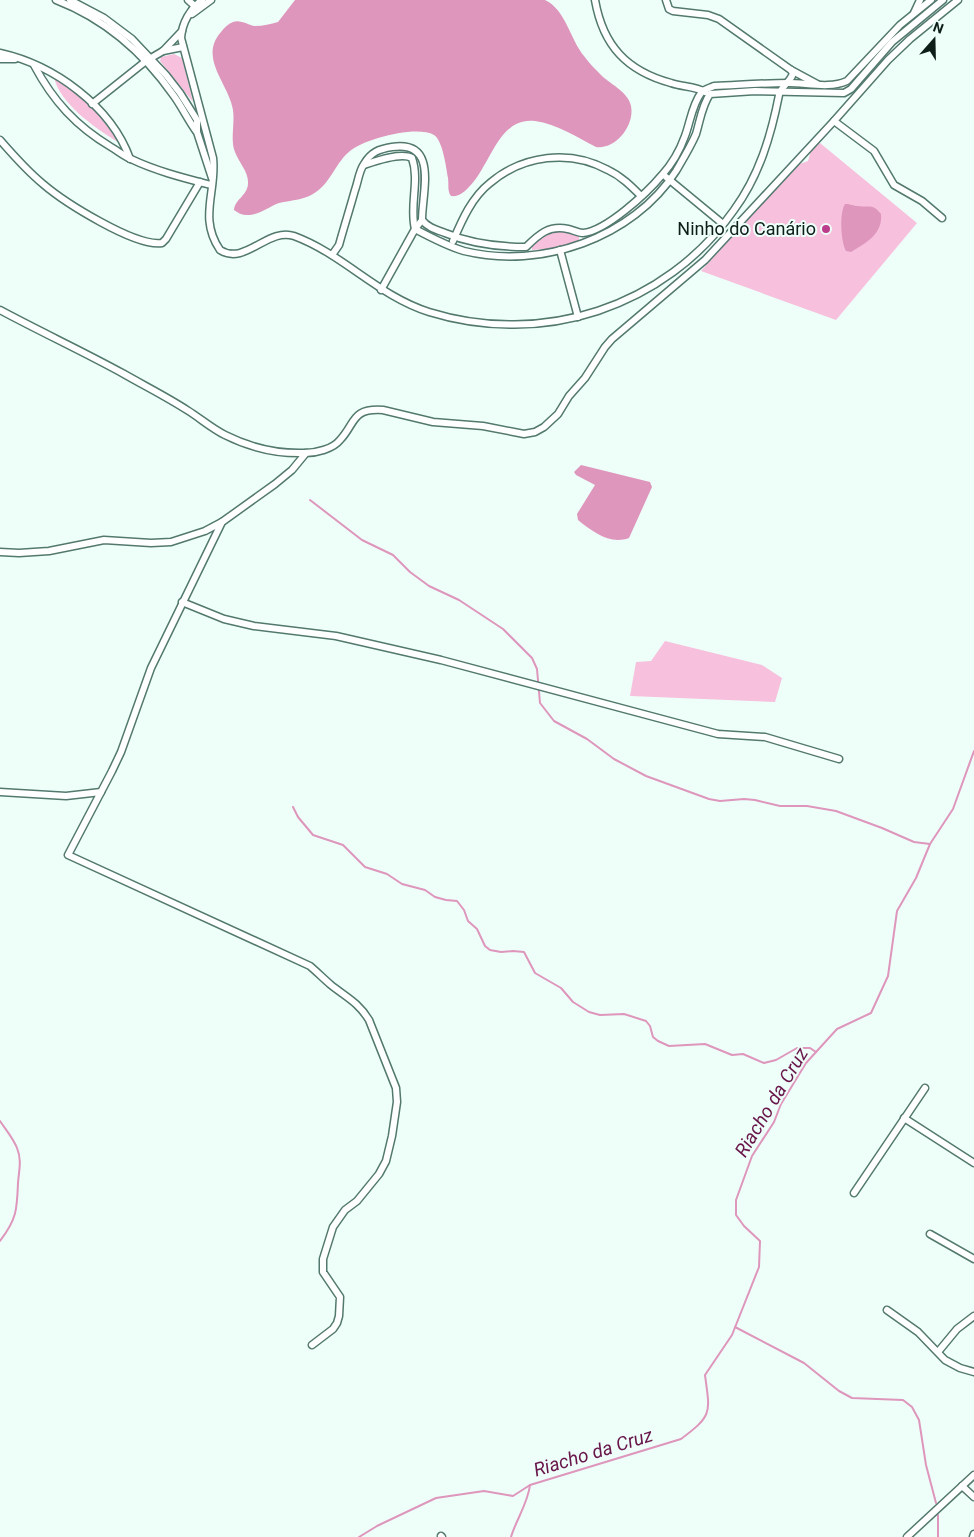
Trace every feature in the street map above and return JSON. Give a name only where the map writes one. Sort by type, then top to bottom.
[{"type":"street","points":[[58,0],[90,17],[121,37],[149,60]]},
{"type":"street","points":[[70,0],[104,18],[132,39],[149,60],[197,132],[211,182]]},
{"type":"street","points":[[188,0],[197,8]]},
{"type":"street","points":[[197,8],[202,0]]},
{"type":"street","points":[[92,104],[163,51],[182,31],[188,16],[211,0]]},
{"type":"street","points":[[595,0],[602,28],[612,46],[633,68],[663,81],[706,94],[780,92],[838,94],[851,89],[892,42],[943,0]]},
{"type":"street","points":[[666,0],[669,9],[673,11],[708,15],[719,19],[791,70],[819,84]]},
{"type":"street","points":[[917,21],[914,14],[920,0]]},
{"type":"street","points":[[526,251],[538,235],[553,228],[570,229],[582,233],[596,228],[613,219],[642,196],[663,174],[679,151],[698,99],[714,86],[787,83],[837,84],[847,81],[900,25],[931,0]]},
{"type":"street","points":[[0,310],[126,375],[187,410],[224,435],[248,444],[276,451],[306,453],[320,451],[339,442],[353,419],[359,414],[374,409],[433,422],[483,426],[524,434],[535,432],[544,427],[558,414],[569,396],[585,378],[612,339],[705,260],[888,60],[910,39],[958,0]]},
{"type":"street","points":[[182,31],[183,47],[213,158],[213,172],[208,204],[211,231],[217,246],[225,253],[238,254],[274,236],[288,234],[295,236],[332,255],[381,290],[409,305],[446,317],[480,323],[536,324],[578,317],[617,304],[660,281],[686,262],[706,245],[734,210],[745,192],[766,148],[775,119],[780,92],[792,76],[791,70]]},
{"type":"street","points":[[163,51],[183,47]]},
{"type":"street","points":[[0,53],[34,65],[62,78],[105,116],[116,131],[130,159]]},
{"type":"street","points":[[0,59],[18,59]]},
{"type":"street","points":[[34,65],[45,85],[75,121],[92,136],[130,159],[200,182],[211,182]]},
{"type":"street","points":[[847,81],[851,89]]},
{"type":"street","points":[[415,229],[463,250],[490,254],[560,250],[586,242],[619,226],[649,202],[669,180],[694,136],[706,94]]},
{"type":"street","points":[[834,121],[874,151],[894,185],[922,201],[942,218]]},
{"type":"street","points":[[0,140],[43,185],[70,204],[121,232],[151,242],[162,243],[166,239],[200,182]]},
{"type":"street","points":[[332,255],[339,245],[363,165],[371,154],[376,151],[399,146],[408,146],[414,149],[422,157],[425,168],[422,220],[381,290]]},
{"type":"street","points":[[363,165],[400,156],[408,156],[413,162],[416,183],[413,215],[415,229]]},
{"type":"street","points":[[451,246],[466,214],[478,195],[489,183],[509,169],[533,159],[556,156],[592,163],[620,177],[642,196]]},
{"type":"street","points":[[413,162],[422,157]]},
{"type":"street","points":[[663,174],[723,224]]},
{"type":"street","points":[[422,220],[431,228],[455,237],[486,246],[526,251]]},
{"type":"street","points":[[582,233],[586,242]]},
{"type":"street","points":[[560,250],[578,317]]},
{"type":"street","points":[[0,552],[19,553],[49,550],[104,540],[151,543],[170,542],[205,531],[222,522],[275,484],[292,470],[306,453]]},
{"type":"street","points":[[222,522],[151,668],[121,752],[68,855],[310,966],[329,984],[354,1001],[369,1020],[396,1088],[397,1102],[386,1161],[371,1185],[344,1210],[333,1227],[323,1258],[323,1272],[340,1298],[339,1316],[333,1329],[312,1345]]},
{"type":"street","points":[[182,602],[224,619],[254,626],[336,636],[441,660],[718,734],[765,737],[839,759]]},
{"type":"street","points":[[0,792],[66,796],[101,792]]},
{"type":"street","points":[[854,1192],[925,1088]]},
{"type":"street","points":[[904,1118],[974,1163]]},
{"type":"street","points":[[930,1234],[974,1259]]},
{"type":"street","points":[[887,1310],[918,1332],[952,1365],[974,1372]]},
{"type":"street","points":[[938,1352],[957,1329],[974,1316]]},
{"type":"street","points":[[907,1537],[974,1474]]},
{"type":"street","points":[[962,1486],[974,1497]]},
{"type":"shaded area","points":[[295,0],[545,0],[563,18],[579,49],[588,61],[602,76],[627,97],[631,106],[630,121],[627,129],[616,141],[603,147],[596,147],[567,131],[551,125],[535,121],[522,122],[512,127],[503,135],[476,179],[464,192],[454,196],[451,196],[449,192],[442,148],[434,135],[426,132],[415,132],[378,138],[357,146],[350,151],[326,183],[312,195],[279,203],[256,214],[240,214],[234,210],[236,203],[246,192],[248,180],[234,147],[233,110],[214,61],[215,42],[223,29],[236,21],[255,26],[278,22]]},
{"type":"shaded area","points":[[174,54],[182,58],[193,102],[160,61],[161,57]]},
{"type":"shaded area","points":[[54,77],[73,91],[98,114],[118,142],[89,123],[71,106],[57,87]]},
{"type":"shaded area","name":"Ninho do Canário","points":[[820,143],[917,223],[836,320],[701,271],[797,165],[808,161],[811,150]]},
{"type":"shaded area","points":[[845,204],[873,207],[881,214],[881,221],[876,232],[868,241],[851,252],[846,251],[842,235],[841,220]]},
{"type":"shaded area","points":[[559,231],[579,236],[579,242],[558,248],[532,250],[532,247],[540,239]]},
{"type":"shaded area","points":[[581,465],[650,482],[652,487],[629,538],[622,540],[608,539],[578,520],[577,514],[595,485],[576,475],[574,472]]},
{"type":"shaded area","points":[[665,641],[762,665],[782,678],[775,702],[630,696],[636,662],[651,661]]},
{"type":"waterway","points":[[310,500],[362,540],[393,555],[410,572],[429,586],[459,600],[503,629],[532,658],[537,669],[540,703],[554,721],[587,739],[614,759],[646,776],[709,799],[720,801],[755,800],[780,806],[807,806],[836,811],[914,842],[930,844]]},
{"type":"waterway","name":"Riacho da Cruz","points":[[359,1537],[377,1526],[436,1498],[484,1491],[513,1496],[530,1485],[681,1439],[704,1418],[708,1406],[705,1375],[732,1335],[759,1267],[760,1241],[744,1226],[736,1215],[736,1200],[752,1156],[774,1122],[781,1104],[806,1063],[837,1029],[871,1013],[888,976],[897,911],[916,878],[930,844],[953,809],[974,751]]},
{"type":"waterway","points":[[293,807],[298,817],[313,835],[343,845],[365,867],[387,874],[402,884],[425,890],[435,897],[457,901],[464,910],[468,921],[477,929],[485,946],[490,950],[501,952],[524,952],[535,973],[561,988],[573,1002],[589,1012],[600,1015],[624,1014],[646,1021],[650,1026],[653,1037],[669,1046],[705,1044],[732,1055],[743,1054],[764,1063],[776,1060],[797,1048],[810,1048],[816,1052]]},
{"type":"waterway","points":[[0,1121],[15,1144],[19,1152],[20,1161],[15,1214],[0,1241]]},
{"type":"waterway","points":[[735,1327],[804,1363],[839,1391],[852,1398],[903,1400],[912,1407],[919,1420],[926,1465],[936,1503]]},
{"type":"waterway","points":[[511,1537],[527,1498],[530,1485]]},
{"type":"waterway","points":[[938,1515],[938,1537]]},
{"type":"place","name":"Ninho do Canário","points":[[826,229]]}]
